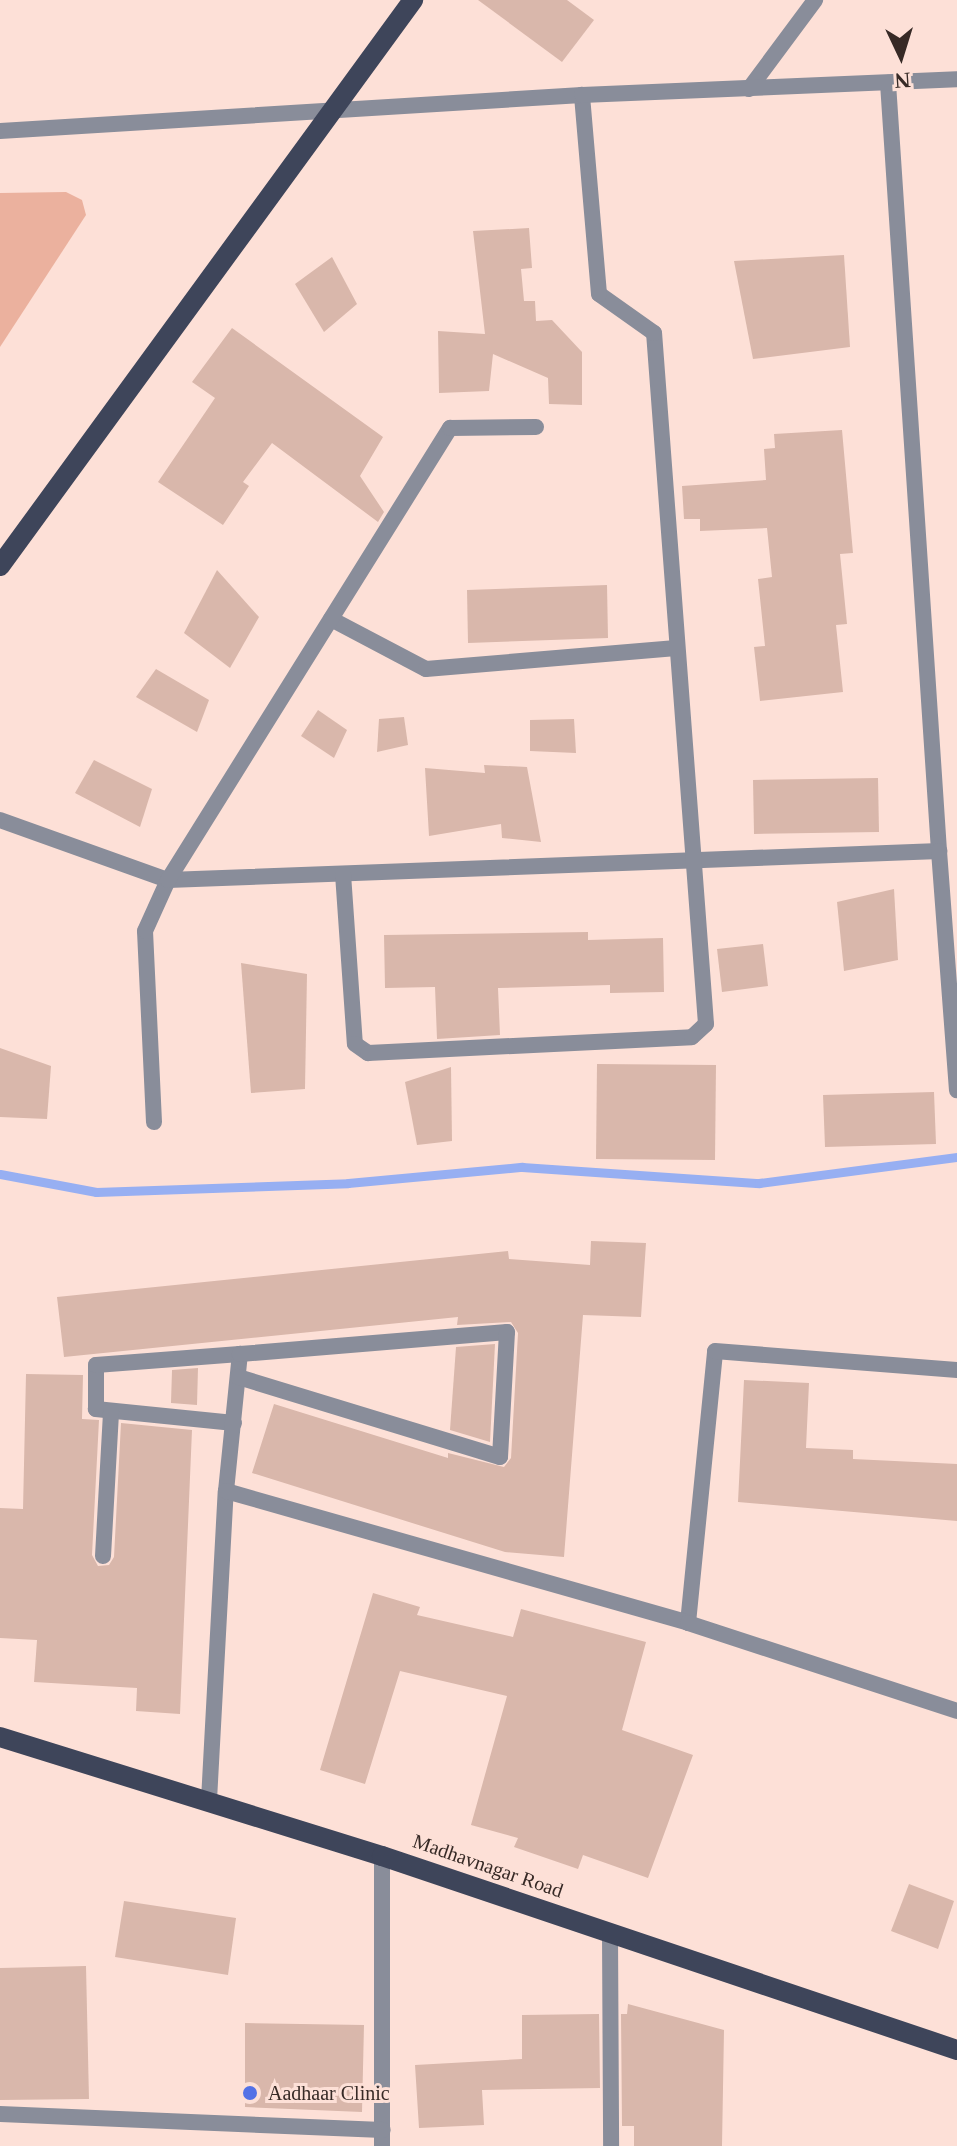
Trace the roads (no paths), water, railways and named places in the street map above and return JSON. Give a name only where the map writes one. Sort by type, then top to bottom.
[{"type":"main road","points":[[0,566],[336,110],[413,0]]},
{"type":"main road","name":"Madhavnagar Road","points":[[0,1737],[382,1856],[957,2050]]},
{"type":"street","points":[[749,89],[815,0]]},
{"type":"street","points":[[0,131],[582,95],[957,79]]},
{"type":"street","points":[[888,83],[939,851],[951,939],[957,1090]]},
{"type":"street","points":[[343,874],[355,1044],[368,1053],[388,1055],[692,1037],[706,1024],[690,861],[654,333],[599,294],[582,95]]},
{"type":"street","points":[[154,1122],[145,931],[168,880],[450,428],[536,427]]},
{"type":"street","points":[[331,619],[426,669],[676,648]]},
{"type":"street","points":[[0,820],[168,880],[939,851]]},
{"type":"street","points":[[234,1423],[96,1409],[96,1365],[507,1332],[500,1457],[238,1377]]},
{"type":"street","points":[[688,1623],[715,1351],[957,1370]]},
{"type":"street","points":[[209,1800],[226,1491],[240,1354]]},
{"type":"street","points":[[103,1556],[111,1411]]},
{"type":"street","points":[[226,1491],[688,1623],[957,1711]]},
{"type":"street","points":[[0,2114],[382,2138],[382,1856]]},
{"type":"street","points":[[610,1933],[611,2146]]},
{"type":"waterway","points":[[0,1174],[96,1192],[348,1183],[522,1167],[759,1183],[957,1157]]},
{"type":"place","name":"Aadhaar Clinic","points":[[250,2093]]}]
